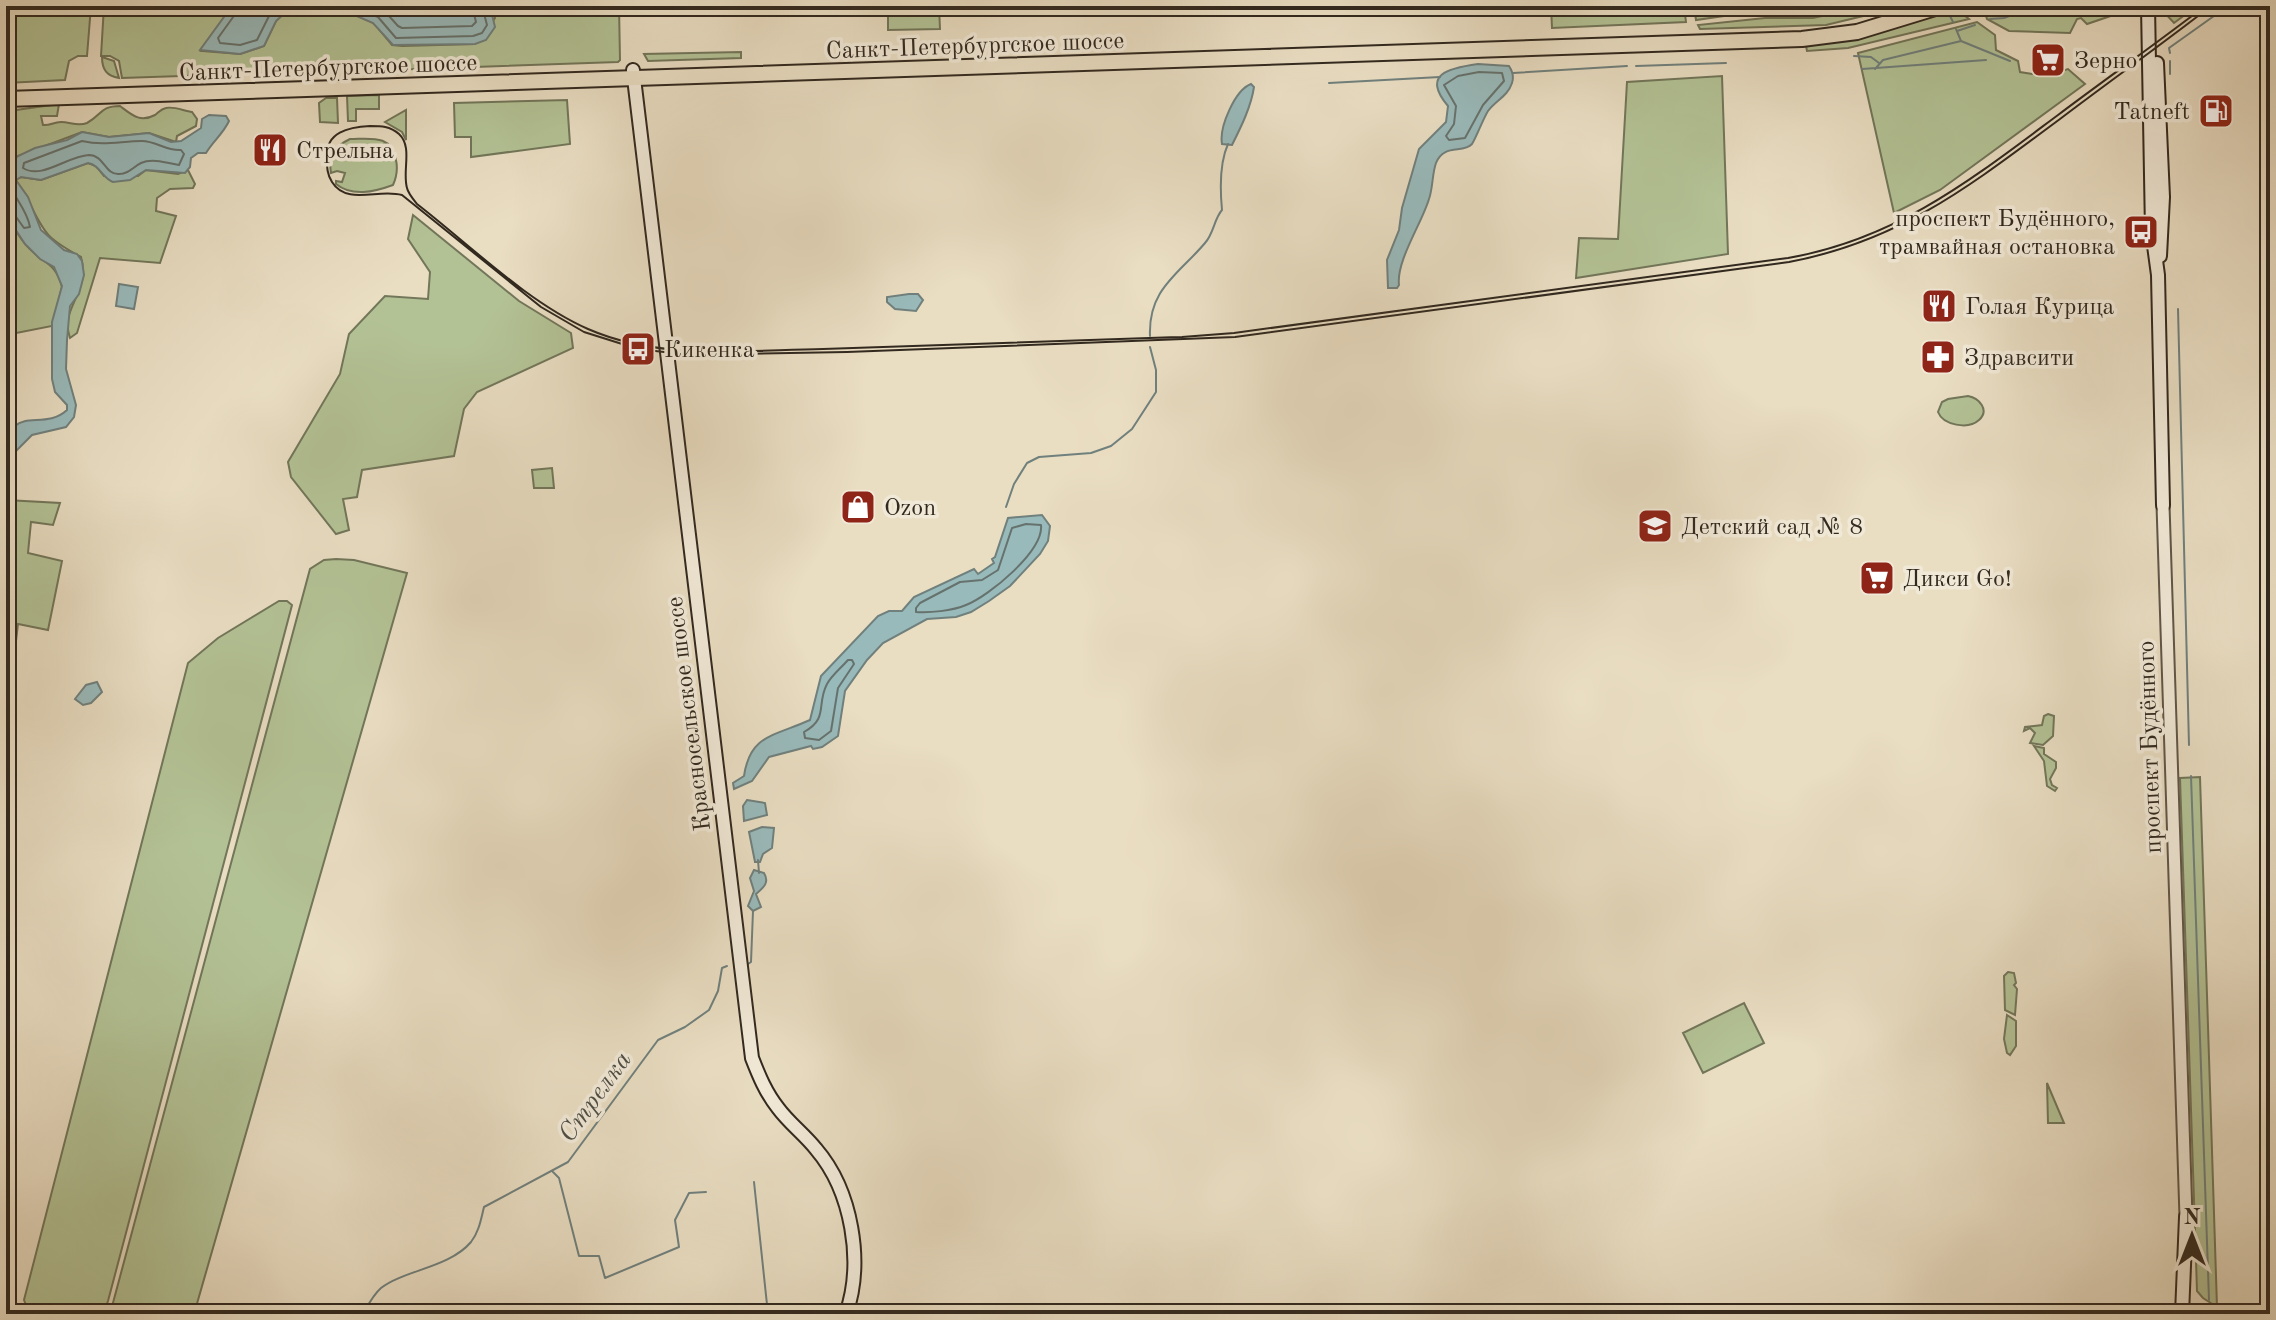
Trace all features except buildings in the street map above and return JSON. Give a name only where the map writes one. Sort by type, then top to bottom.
[{"type":"main road","name":"Санкт-Петербургское шоссе","points":[[6,99],[1802,31],[1859,23],[1915,6]]},
{"type":"main road","name":"Санкт-Петербургское шоссе","points":[[6,91],[634,75],[1813,38],[1867,29],[1942,6]]},
{"type":"main road","name":"проспект Будённого","points":[[2148,6],[2152,231],[2158,275]]},
{"type":"main road","name":"проспект Будённого","points":[[2155,6],[2163,197],[2158,275],[2163,505]]},
{"type":"main road","name":"Красносельское шоссе","points":[[634,75],[752,1058],[763,1087],[777,1107],[817,1149],[842,1192],[854,1269],[846,1314]]},
{"type":"main road","name":"проспект Будённого","points":[[2182,1314],[2186,1217]]},
{"type":"main road","name":"проспект Будённого","points":[[2186,1217],[2189,1314]]},
{"type":"street","name":"проспект Будённого","points":[[2163,505],[2186,1217]]},
{"type":"green space","points":[[6,6],[91,6],[87,56],[78,56],[69,61],[65,80],[6,83]]},
{"type":"green space","points":[[104,6],[232,6],[201,51],[240,54],[264,46],[276,21],[292,6],[334,6],[374,23],[392,45],[402,46],[475,44],[495,18],[490,6],[619,6],[620,60],[388,70],[358,67],[329,71],[122,78],[119,61],[110,56],[101,56]]},
{"type":"green space","points":[[888,6],[939,6],[940,29],[888,30]]},
{"type":"green space","points":[[1551,6],[1684,6],[1686,22],[1552,28]]},
{"type":"green space","points":[[1694,6],[1844,6],[1696,20]]},
{"type":"green space","points":[[1868,6],[1905,6],[1826,25],[1700,29],[1698,25],[1765,18],[1813,18]]},
{"type":"green space","points":[[1983,6],[2140,6],[2087,24],[2081,18],[2077,19],[2070,33],[2009,31],[1987,19]]},
{"type":"green space","points":[[2173,6],[2197,6],[2174,23],[2163,11]]},
{"type":"green space","points":[[1953,10],[1969,19],[1848,48],[1807,51],[1806,46],[1837,41]]},
{"type":"green space","points":[[1977,22],[1995,35],[1996,50],[2018,61],[2020,72],[2045,76],[2068,69],[2085,84],[1940,190],[1894,213],[1858,53]]},
{"type":"green space","points":[[741,52],[741,58],[648,61],[644,54]]},
{"type":"green space","points":[[102,57],[114,61],[119,78],[106,72]]},
{"type":"green space","points":[[1722,76],[1728,254],[1576,278],[1579,238],[1618,239],[1627,82]]},
{"type":"green space","points":[[379,95],[379,109],[356,109],[356,121],[348,121],[347,96]]},
{"type":"green space","points":[[326,98],[337,98],[338,123],[320,122],[319,103]]},
{"type":"green space","points":[[567,100],[570,144],[471,157],[471,137],[455,137],[454,103]]},
{"type":"green space","points":[[59,104],[57,116],[41,116],[43,125],[61,122],[84,124],[113,106],[120,106],[140,118],[150,117],[163,109],[176,108],[192,112],[197,119],[196,126],[177,136],[176,142],[149,133],[109,137],[82,132],[18,156],[6,176],[6,123],[9,111]]},
{"type":"green space","points":[[406,110],[406,140],[402,132],[385,122]]},
{"type":"green space","points":[[350,139],[379,140],[390,146],[397,166],[393,185],[356,192],[336,184],[336,181],[342,182],[345,173],[331,173],[332,157],[340,145]]},
{"type":"green space","points":[[88,163],[96,166],[104,176],[138,176],[146,170],[178,174],[188,170],[195,184],[193,188],[170,189],[157,198],[156,211],[176,216],[160,263],[100,258],[77,333],[70,338],[68,317],[82,281],[81,257],[49,235],[15,180],[21,177],[41,180]]},
{"type":"green space","points":[[6,215],[25,244],[53,268],[59,279],[62,287],[52,326],[6,335]]},
{"type":"green space","points":[[413,215],[519,301],[571,333],[573,348],[477,392],[464,409],[454,456],[362,470],[357,497],[343,499],[349,530],[336,534],[291,477],[288,462],[340,374],[349,334],[385,296],[428,299],[430,272],[408,239]]},
{"type":"green space","points":[[1968,396],[1976,399],[1983,409],[1982,416],[1974,423],[1950,423],[1938,412],[1942,402]]},
{"type":"green space","points":[[552,468],[554,488],[534,488],[532,470]]},
{"type":"green space","points":[[6,500],[60,503],[53,525],[31,522],[28,553],[62,561],[48,630],[18,624],[10,692],[6,697]]},
{"type":"green space","points":[[324,560],[354,560],[407,573],[194,1314],[110,1314],[310,569]]},
{"type":"green space","points":[[279,601],[292,605],[108,1301],[103,1314],[38,1314],[28,1310],[24,1300],[188,663],[218,638]]},
{"type":"green space","points":[[2270,612],[2270,654],[2264,654],[2263,613]]},
{"type":"green space","points":[[2044,716],[2054,716],[2053,736],[2043,745],[2030,743],[2035,733],[2030,728],[2024,731],[2025,727],[2042,725]]},
{"type":"green space","points":[[2034,746],[2044,748],[2044,754],[2056,762],[2050,779],[2057,788],[2055,791],[2047,786],[2044,761]]},
{"type":"green space","points":[[2200,777],[2217,1307],[2197,1291],[2180,778]]},
{"type":"green space","points":[[2008,972],[2014,973],[2017,989],[2015,1015],[2005,1010],[2004,976]]},
{"type":"green space","points":[[1744,1003],[1764,1043],[1703,1073],[1683,1033]]},
{"type":"green space","points":[[2007,1015],[2016,1021],[2016,1046],[2010,1055],[2004,1039]]},
{"type":"green space","points":[[2047,1083],[2064,1123],[2048,1123]]},
{"type":"water","points":[[232,6],[292,6],[276,21],[264,46],[240,54],[200,50]]},
{"type":"water","points":[[334,6],[490,6],[495,27],[486,40],[475,44],[393,45],[373,23]]},
{"type":"water","points":[[1478,64],[1509,66],[1513,74],[1512,83],[1488,111],[1472,144],[1439,157],[1426,209],[1401,265],[1399,285],[1388,288],[1387,260],[1399,230],[1419,149],[1446,122],[1448,106],[1440,95],[1438,80],[1449,71]]},
{"type":"water","points":[[1251,84],[1253,94],[1239,131],[1232,145],[1222,144],[1229,110],[1239,94]]},
{"type":"water","points":[[209,115],[226,116],[229,121],[206,153],[198,153],[191,158],[190,167],[185,173],[146,170],[130,180],[113,182],[88,163],[41,180],[21,177],[16,180],[28,197],[41,230],[64,250],[77,254],[82,261],[84,275],[79,294],[70,306],[67,340],[66,369],[76,405],[74,417],[66,427],[32,435],[6,461],[8,442],[18,424],[57,416],[67,410],[67,405],[55,392],[52,379],[52,322],[62,286],[54,267],[40,259],[25,244],[6,215],[6,176],[11,162],[35,148],[67,140],[82,132],[109,137],[149,133],[171,142],[181,141],[201,128],[202,119]]},
{"type":"water","points":[[119,284],[138,287],[134,309],[116,306]]},
{"type":"water","points":[[918,294],[923,300],[916,311],[895,309],[887,302],[887,297]]},
{"type":"water","points":[[1042,515],[1050,526],[1048,541],[1010,586],[971,612],[956,617],[927,619],[883,643],[845,691],[838,736],[822,747],[813,749],[811,746],[769,757],[752,781],[734,789],[733,783],[744,776],[747,762],[758,744],[810,720],[821,676],[878,616],[889,611],[902,611],[914,597],[974,569],[978,574],[994,563],[992,559],[1008,518]]},
{"type":"water","points":[[97,682],[102,692],[91,703],[83,705],[75,699],[86,685]]},
{"type":"water","points":[[747,800],[765,803],[767,815],[744,821],[743,806]]},
{"type":"water","points":[[762,827],[774,828],[772,848],[763,854],[760,862],[755,862],[749,832]]},
{"type":"water","points":[[754,870],[764,873],[766,882],[756,894],[761,907],[753,911],[748,906],[754,891],[750,878]]},
{"type":"waterway","points":[[1990,19],[2004,18],[2036,6]]},
{"type":"waterway","points":[[2170,53],[2169,48],[2228,6]]},
{"type":"waterway","points":[[1948,12],[1953,22]]},
{"type":"waterway","points":[[1957,31],[1975,25]]},
{"type":"waterway","points":[[1956,29],[1961,41],[2010,61]]},
{"type":"waterway","points":[[1875,69],[1883,60],[1961,41]]},
{"type":"waterway","points":[[1854,56],[1871,57],[1879,63]]},
{"type":"waterway","points":[[1862,69],[1986,60]]},
{"type":"waterway","points":[[2170,61],[2170,74]]},
{"type":"waterway","points":[[1636,66],[1726,63]]},
{"type":"waterway","points":[[1513,73],[1627,66]]},
{"type":"waterway","points":[[1329,83],[1440,77]]},
{"type":"waterway","name":"Стрелка","points":[[1150,336],[1154,306],[1160,294],[1208,239],[1222,210],[1222,168],[1228,144]]},
{"type":"waterway","points":[[2178,309],[2189,745]]},
{"type":"waterway","points":[[1006,507],[1014,484],[1027,463],[1039,457],[1091,453],[1111,446],[1132,429],[1156,392],[1156,370],[1150,347]]},
{"type":"waterway","points":[[2191,776],[2209,1300]]},
{"type":"waterway","name":"Стрелка","points":[[758,860],[759,873]]},
{"type":"waterway","name":"Стрелка","points":[[748,964],[751,962],[753,911]]},
{"type":"waterway","name":"Стрелка","points":[[363,1314],[381,1288],[462,1251],[476,1234],[484,1207],[568,1162],[658,1040],[685,1027],[709,1010],[718,991],[722,968],[727,966]]},
{"type":"waterway","points":[[553,1172],[559,1178],[579,1256],[599,1256],[605,1278],[679,1247],[675,1220],[689,1193],[706,1192]]},
{"type":"waterway","points":[[754,1182],[768,1314]]},
{"type":"tram line","points":[[2205,6],[1964,183],[1899,221],[1864,237],[1788,258],[1234,333],[734,352],[645,346],[616,339],[565,318],[500,272],[417,204],[407,188],[403,139],[392,129],[370,126],[340,133],[327,149],[327,168],[332,182],[346,193],[402,195],[541,307],[584,332],[638,349],[690,355],[847,352],[1235,337],[1789,262],[1829,253],[1900,225],[1965,188],[2211,6]]},
{"type":"place","name":"Зерно","points":[[2048,60]]},
{"type":"place","name":"Tatneft","points":[[2216,111]]},
{"type":"place","name":"Стрельна","points":[[270,150]]},
{"type":"place","name":"проспект Будённого, трамвайная остановка","points":[[2141,232]]},
{"type":"place","name":"Голая Курица","points":[[1939,306]]},
{"type":"place","name":"Кикенка","points":[[638,349]]},
{"type":"place","name":"Здравсити","points":[[1938,357]]},
{"type":"place","name":"Ozon","points":[[858,507]]},
{"type":"place","name":"Детский сад № 8","points":[[1655,526]]},
{"type":"place","name":"Дикси Go!","points":[[1877,578]]}]
